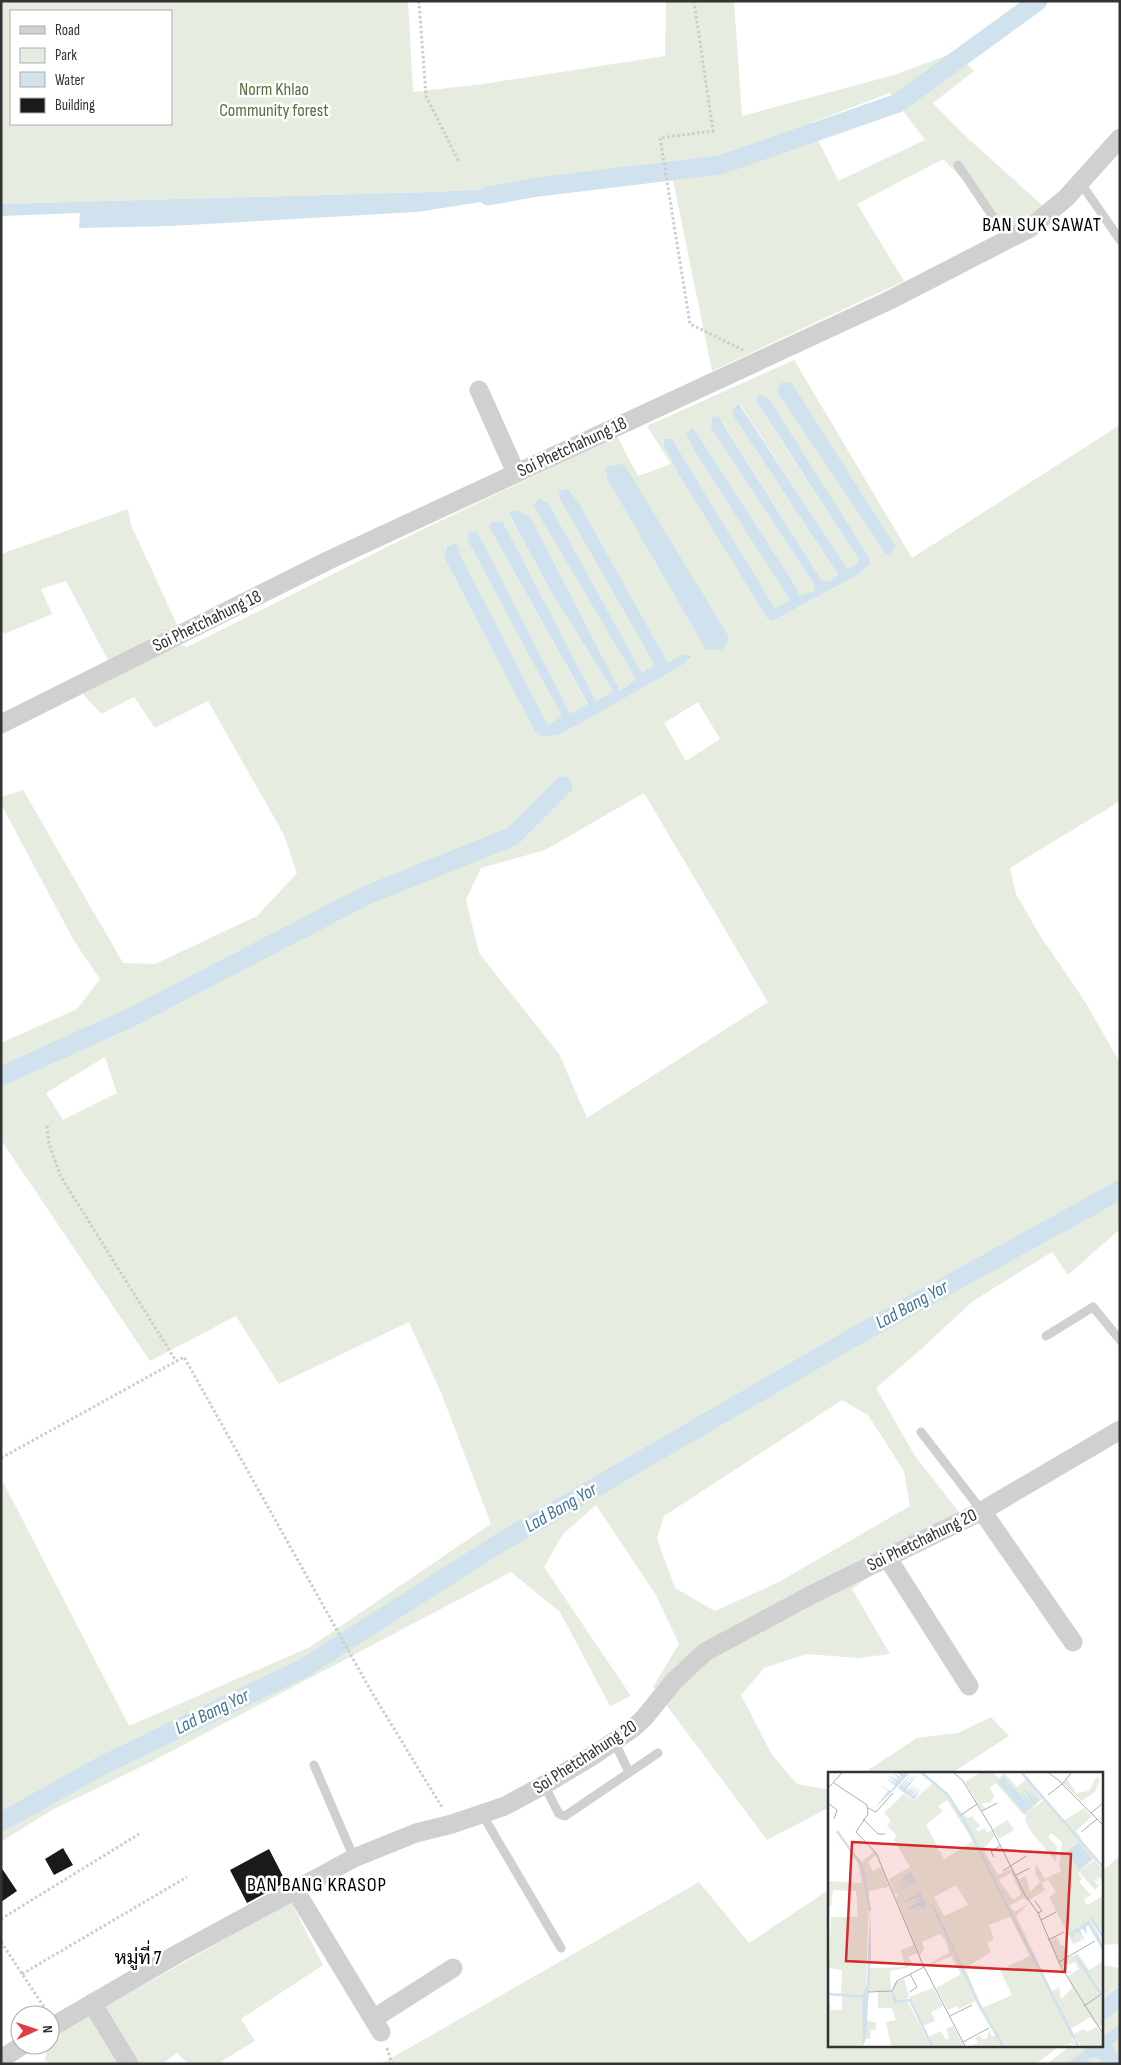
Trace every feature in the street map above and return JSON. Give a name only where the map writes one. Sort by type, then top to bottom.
[{"type":"street","name":"Soi Phetchahung 18","points":[[1,724],[327,561],[888,302],[1038,223],[1080,182],[1120,138]]},
{"type":"street","points":[[479,390],[516,473]]},
{"type":"street","name":"Soi Phetchahung 20","points":[[60,2022],[354,1858],[416,1834],[505,1806],[544,1785],[594,1755],[644,1718],[674,1681],[705,1652],[887,1557],[982,1510],[1120,1430]]},
{"type":"street","points":[[982,1510],[1073,1642]]},
{"type":"street","points":[[887,1557],[969,1686]]},
{"type":"street","points":[[295,1890],[377,2026],[453,1968]]},
{"type":"street","points":[[92,2003],[130,2064]]},
{"type":"lane","points":[[958,165],[1008,239]]},
{"type":"lane","points":[[1080,182],[1120,240]]},
{"type":"lane","points":[[1046,1336],[1093,1307],[1120,1340]]},
{"type":"lane","points":[[921,1432],[982,1510]]},
{"type":"lane","points":[[614,1741],[630,1772]]},
{"type":"lane","points":[[544,1785],[559,1814],[565,1816],[658,1753]]},
{"type":"lane","points":[[314,1765],[354,1858]]},
{"type":"lane","points":[[482,1814],[561,1948]]},
{"type":"path","points":[[419,1],[426,96],[459,162]]},
{"type":"path","points":[[694,1],[713,131],[660,138],[690,324],[761,359]]},
{"type":"path","points":[[47,1126],[49,1144],[61,1177],[176,1361]]},
{"type":"path","points":[[1,1458],[184,1356],[372,1691],[452,1824]]},
{"type":"path","points":[[1,1919],[139,1834]]},
{"type":"path","points":[[22,1974],[187,1877]]},
{"type":"path","points":[[1,1942],[42,2005]]},
{"type":"green space","name":"Norm Khlao Community forest","points":[[1,1],[408,1],[413,92],[483,84],[665,56],[666,1],[734,1],[742,116],[894,75],[956,52],[974,71],[933,103],[961,132],[1043,206],[1012,230],[943,159],[857,204],[904,281],[712,371],[673,180],[429,192],[1,204]],"holes":[[[890,93],[925,140],[838,181],[810,123]]]},
{"type":"green space","points":[[794,360],[912,558],[1120,425],[1120,801],[1010,868],[1016,894],[1039,934],[1086,1003],[1120,1063],[1120,1229],[1068,1275],[1052,1252],[973,1301],[876,1388],[915,1456],[959,1512],[852,1589],[890,1654],[858,1658],[806,1654],[764,1668],[741,1695],[772,1755],[797,1784],[828,1790],[828,1808],[767,1840],[653,1687],[679,1644],[656,1595],[596,1505],[563,1534],[544,1567],[631,1696],[610,1706],[560,1612],[511,1572],[149,1763],[52,1810],[1,1842],[1,1478],[129,1726],[310,1647],[491,1524],[442,1395],[409,1322],[279,1384],[236,1316],[150,1361],[1,1140],[1,1043],[77,1009],[100,979],[74,941],[1,804],[1,797],[23,790],[123,963],[155,964],[257,916],[297,873],[284,835],[208,701],[155,728],[134,697],[101,714],[83,694],[178,644],[187,647],[409,536],[617,436],[638,476],[671,464],[647,426]],"holes":[[[780,383],[885,553],[777,392]],[[756,402],[869,564],[858,575],[772,621],[767,618],[679,475],[664,446],[672,439],[775,610],[791,600],[694,450],[686,434],[690,427],[696,432],[793,582],[800,597],[816,591],[813,583],[711,428],[721,420],[822,581],[830,581],[838,574],[732,414],[735,406],[740,404],[847,569],[854,567],[859,560]],[[605,467],[706,650],[607,479]],[[560,497],[580,505],[668,663],[683,654],[692,658],[581,723],[558,735],[543,737],[534,730],[444,557],[447,546],[457,543],[461,556],[548,727],[563,716],[467,539],[469,532],[477,531],[570,715],[588,705],[489,527],[492,522],[503,522],[596,701],[613,691],[550,590],[508,513],[530,516],[620,691],[636,679],[534,505],[549,504],[642,673],[656,665]],[[698,702],[720,739],[686,761],[664,723]],[[644,793],[768,1002],[587,1118],[559,1054],[479,953],[466,900],[481,868],[545,850]],[[105,1057],[117,1093],[63,1120],[46,1093]],[[842,1400],[868,1415],[904,1471],[910,1506],[777,1583],[715,1611],[675,1588],[657,1539],[664,1516]]]},
{"type":"green space","points":[[128,509],[131,525],[178,627],[108,660],[66,581],[41,589],[52,614],[4,634],[1,628],[1,554]]},
{"type":"green space","points":[[991,1717],[1009,1736],[953,1772],[865,1772],[917,1738],[958,1733]]},
{"type":"green space","points":[[1120,1856],[1120,1944],[1104,1945],[1104,1869]]},
{"type":"green space","points":[[699,1882],[749,1943],[828,1890],[828,2048],[1056,2048],[1036,2064],[381,2064]]},
{"type":"green space","points":[[291,1902],[323,1965],[241,2019],[255,2041],[217,2064],[189,2064],[177,2053],[162,2064],[48,2064],[45,2059],[46,2055],[60,2055],[60,2032]]},
{"type":"green space","points":[[1104,1965],[1120,1968],[1120,1987],[1112,1990],[1104,2001]]},
{"type":"green space","points":[[1120,2008],[1120,2064],[1047,2064],[1067,2048],[1104,2048],[1104,2020]]},
{"type":"water","points":[[513,188],[514,197],[417,212],[170,226],[79,228],[80,213],[1,216],[1,204]]},
{"type":"water","points":[[791,382],[895,546],[890,556],[885,553],[777,392],[780,383]]},
{"type":"water","points":[[759,394],[769,399],[868,556],[870,564],[858,575],[772,621],[767,618],[679,475],[664,446],[664,439],[672,439],[775,609],[790,600],[694,450],[686,434],[691,427],[793,582],[800,596],[815,591],[813,583],[711,428],[712,417],[718,416],[822,581],[830,581],[838,574],[732,414],[735,406],[739,404],[847,568],[854,567],[859,560],[756,401]]},
{"type":"water","points":[[624,464],[729,637],[724,649],[706,650],[607,479],[605,467]]},
{"type":"water","points":[[568,489],[580,505],[668,663],[683,654],[692,657],[684,664],[581,723],[558,735],[543,737],[534,730],[444,557],[447,546],[457,543],[461,556],[548,726],[562,716],[467,539],[469,532],[477,531],[570,714],[588,704],[489,527],[492,522],[503,522],[596,701],[613,691],[550,590],[508,512],[515,510],[530,516],[620,691],[636,679],[533,505],[540,498],[549,504],[642,673],[655,665],[559,497],[559,491]]},
{"type":"water","points":[[1120,1987],[1119,2009],[1104,2020],[1105,2001],[1114,1990]]},
{"type":"water","points":[[1120,2024],[1120,2038],[1112,2044],[1120,2057],[1120,2064],[1103,2064],[1096,2057],[1088,2059],[1086,2064],[1067,2064],[1087,2048],[1104,2048],[1104,2036]]},
{"type":"building","points":[[63,1848],[73,1865],[54,1875],[45,1859]]},
{"type":"building","points":[[269,1849],[286,1882],[247,1903],[230,1870]]},
{"type":"building","points":[[1,1867],[17,1891],[1,1902]]},
{"type":"waterway","points":[[488,196],[538,187],[720,165],[898,103],[1038,1]]},
{"type":"waterway","points":[[1,1076],[132,1017],[365,896],[513,836],[563,786]]},
{"type":"waterway","name":"Lad Bang Yor","points":[[1,1822],[105,1764],[304,1668],[498,1544],[854,1337],[1120,1190]]},
{"type":"district","name":"BAN SUK SAWAT","points":[[1042,225]]},
{"type":"district","name":"BAN BANG KRASOP","points":[[317,1885]]},
{"type":"district","name":"หมู่ที่ 7","points":[[138,1958]]}]
